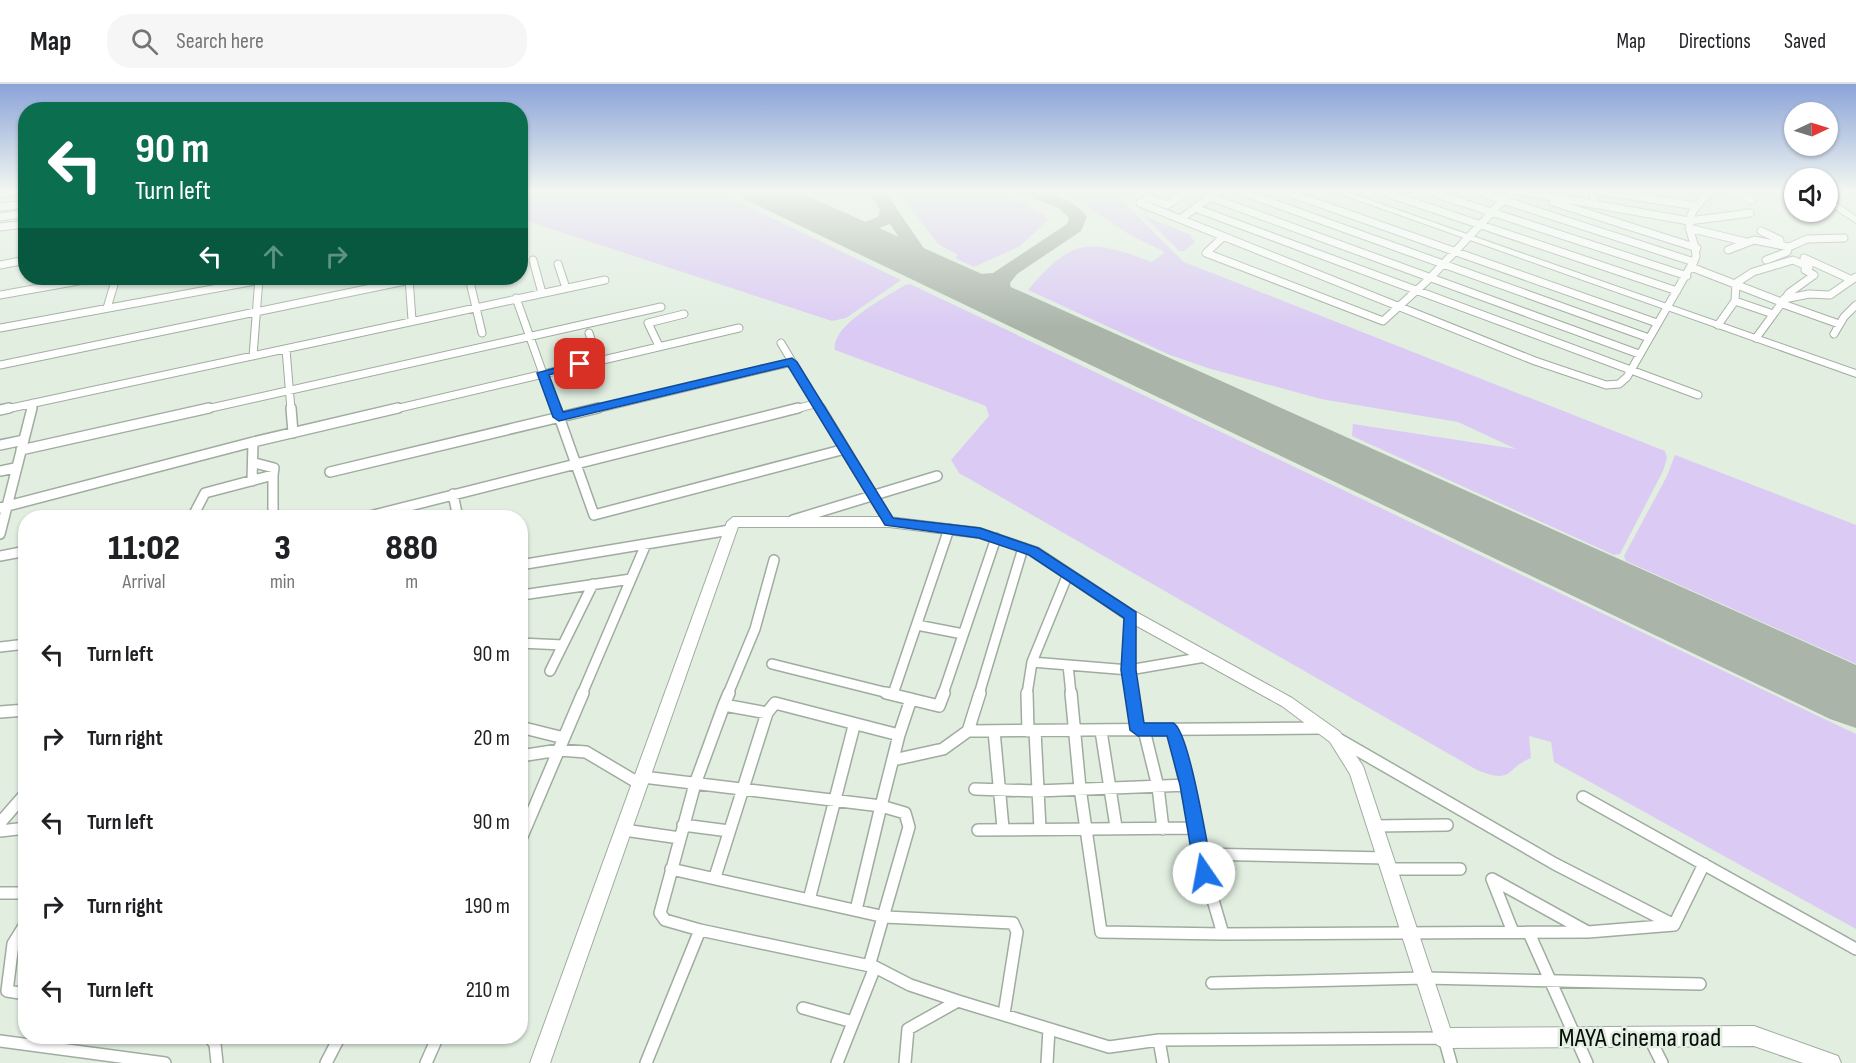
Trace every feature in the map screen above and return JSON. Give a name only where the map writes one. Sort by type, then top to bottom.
[{"type":"street","points":[[1220,236],[1535,361],[1599,384],[1618,384],[1629,372],[1687,276],[1697,248],[1693,236]]},
{"type":"street","points":[[1271,236],[1629,372],[1698,395]]},
{"type":"street","points":[[1313,236],[1639,354]]},
{"type":"street","points":[[1362,236],[1649,338]]},
{"type":"street","points":[[1411,236],[1657,323]]},
{"type":"street","points":[[1465,236],[1855,373]]},
{"type":"street","points":[[1515,236],[1677,291]]},
{"type":"street","points":[[1564,236],[1687,276]]},
{"type":"street","points":[[1608,236],[1692,264],[1839,324]]},
{"type":"street","points":[[1658,236],[1697,248]]},
{"type":"street","points":[[1725,236],[1746,242]]},
{"type":"street","points":[[1770,236],[1781,241],[1780,245]]},
{"type":"street","points":[[1223,237],[1206,253],[1374,319],[1388,319],[1469,237]]},
{"type":"street","points":[[1766,260],[1788,251],[1790,247],[1807,239],[1844,238]]},
{"type":"street","points":[[1728,250],[1757,240],[1790,247]]},
{"type":"street","points":[[1736,283],[1754,272],[1805,258],[1853,278]]},
{"type":"street","points":[[533,260],[542,293]]},
{"type":"street","points":[[1756,338],[1782,301],[1803,285],[1805,279],[1814,275],[1805,270],[1809,267],[1793,260]]},
{"type":"street","points":[[0,265],[18,262]]},
{"type":"street","points":[[558,264],[566,288]]},
{"type":"street","points":[[1782,301],[1809,294],[1830,295],[1853,278]]},
{"type":"street","points":[[0,410],[604,280]]},
{"type":"street","points":[[1718,325],[1735,301],[1736,283]]},
{"type":"street","points":[[0,295],[56,285]]},
{"type":"street","points":[[107,308],[114,285]]},
{"type":"street","points":[[0,328],[228,285]]},
{"type":"street","points":[[253,356],[258,285]]},
{"type":"street","points":[[0,365],[256,314],[383,285]]},
{"type":"street","points":[[409,285],[412,320]]},
{"type":"street","points":[[470,285],[482,333]]},
{"type":"street","points":[[516,298],[596,515],[845,449]]},
{"type":"street","points":[[1735,301],[1773,314]]},
{"type":"street","points":[[1834,334],[1839,324],[1856,305]]},
{"type":"street","points":[[21,450],[661,307]]},
{"type":"street","points":[[659,346],[648,323],[684,314]]},
{"type":"street","points":[[4,507],[293,432],[739,328]]},
{"type":"street","points":[[589,333],[598,360]]},
{"type":"street","points":[[781,343],[889,522]]},
{"type":"street","points":[[286,349],[293,432]]},
{"type":"street","points":[[330,472],[792,362]]},
{"type":"street","points":[[0,534],[4,507],[33,403]]},
{"type":"street","points":[[392,510],[818,403]]},
{"type":"street","points":[[0,445],[24,440]]},
{"type":"street","points":[[252,481],[252,468],[255,463],[253,442]]},
{"type":"street","points":[[255,463],[272,465],[274,468],[273,510]]},
{"type":"street","points":[[0,471],[15,468]]},
{"type":"street","points":[[196,510],[202,495],[273,475]]},
{"type":"street","points":[[786,522],[937,476]]},
{"type":"street","points":[[453,494],[456,510]]},
{"type":"street","points":[[540,1063],[733,522],[889,522],[980,533],[1034,551],[1131,616],[1287,702],[1329,732],[1555,864],[1674,925]]},
{"type":"street","points":[[893,694],[949,529]]},
{"type":"street","points":[[528,564],[730,530]]},
{"type":"street","points":[[772,664],[939,706],[996,538]]},
{"type":"street","points":[[528,822],[646,544]]},
{"type":"street","points":[[893,760],[923,756],[949,748],[959,742],[968,731],[1023,548]]},
{"type":"street","points":[[0,556],[18,552]]},
{"type":"street","points":[[774,560],[756,629],[724,705],[683,825],[661,916],[664,920],[700,930],[872,966],[909,985],[1109,1047],[1159,1040],[1444,1038]]},
{"type":"street","points":[[1041,829],[1027,682],[1032,662],[1068,574]]},
{"type":"street","points":[[528,594],[631,579]]},
{"type":"street","points":[[550,671],[593,584]]},
{"type":"street","points":[[1131,616],[1129,670],[1141,730],[1158,787],[1163,829]]},
{"type":"street","points":[[917,625],[963,634]]},
{"type":"street","points":[[528,643],[563,645]]},
{"type":"street","points":[[0,647],[18,645]]},
{"type":"street","points":[[1032,662],[1129,670],[1204,657]]},
{"type":"street","points":[[1068,665],[1073,732],[1101,932],[1529,933],[1588,932],[1674,925]]},
{"type":"street","points":[[856,910],[899,735],[911,699]]},
{"type":"street","points":[[715,877],[768,713],[776,703],[854,726],[899,735]]},
{"type":"street","points":[[724,705],[768,713]]},
{"type":"street","points":[[0,712],[18,711]]},
{"type":"street","points":[[808,900],[854,726]]},
{"type":"street","points":[[528,729],[564,738]]},
{"type":"street","points":[[968,731],[1073,732],[1173,729],[1329,732]]},
{"type":"street","points":[[1173,729],[1188,785],[1194,828],[1208,893],[1223,934]]},
{"type":"street","points":[[994,731],[1003,828]]},
{"type":"street","points":[[1101,731],[1116,826]]},
{"type":"street","points":[[1329,732],[1357,771],[1451,1063]]},
{"type":"street","points":[[528,755],[559,750],[586,752],[642,781],[696,784],[834,800],[882,806],[905,813],[909,827],[872,966],[837,1063]]},
{"type":"street","points":[[975,789],[1037,791],[1188,785]]},
{"type":"street","points":[[1583,796],[1856,950]]},
{"type":"street","points":[[0,823],[18,802]]},
{"type":"street","points":[[683,825],[729,831]]},
{"type":"street","points":[[1375,826],[1447,825]]},
{"type":"street","points":[[978,830],[1116,826],[1194,828]]},
{"type":"street","points":[[0,831],[18,829]]},
{"type":"street","points":[[624,830],[680,838]]},
{"type":"street","points":[[1200,854],[1460,869]]},
{"type":"street","points":[[1674,925],[1704,864]]},
{"type":"street","points":[[671,868],[885,917],[1013,923],[1017,932],[1004,1014]]},
{"type":"street","points":[[1513,932],[1492,879],[1588,932]]},
{"type":"street","points":[[0,893],[18,893]]},
{"type":"street","points":[[646,1063],[700,930]]},
{"type":"street","points":[[1529,933],[1549,980],[1578,1037],[1587,1063]]},
{"type":"street","points":[[3,994],[13,944],[18,936]]},
{"type":"street","points":[[1212,983],[1424,978],[1700,984]]},
{"type":"street","points":[[905,1063],[908,1029],[958,1001]]},
{"type":"street","points":[[803,1008],[853,1022]]},
{"type":"street","points":[[1047,1063],[1049,1029]]},
{"type":"street","name":"MAYA cinema road","points":[[1444,1038],[1754,1036],[1831,1063]]},
{"type":"street","points":[[1649,1037],[1662,1063]]},
{"type":"street","points":[[1159,1040],[1162,1063]]},
{"type":"street","points":[[0,1041],[18,1043]]},
{"type":"street","points":[[22,1044],[165,1063]]},
{"type":"street","points":[[215,1044],[217,1063]]},
{"type":"street","points":[[326,1063],[336,1044]]},
{"type":"street","points":[[426,1063],[434,1044]]},
{"type":"shaded area","points":[[572,236],[808,236],[901,280],[846,318],[832,321]]},
{"type":"shaded area","points":[[932,236],[1031,236],[1020,246],[974,267],[955,258],[958,255],[938,244]]},
{"type":"shaded area","points":[[1131,236],[1157,236],[1184,262],[1665,451],[1667,458],[1663,471],[1620,554],[1614,555],[1352,436],[1353,424],[1516,449],[1458,422],[1321,399],[1211,369],[1170,355],[1028,290],[1057,260],[1082,248],[1112,249],[1152,262],[1165,252]]},
{"type":"shaded area","points":[[1164,236],[1190,236],[1195,242],[1184,251],[1179,251]]},
{"type":"shaded area","points":[[910,284],[1856,734],[1856,929],[1554,762],[1551,742],[1529,736],[1531,758],[1503,775],[1497,776],[1477,770],[959,473],[951,460],[989,416],[986,406],[835,350],[836,341],[850,322],[873,304]]},
{"type":"shaded area","points":[[1675,455],[1856,525],[1856,664],[1626,561],[1624,556],[1667,476]]},
{"type":"taxiway","points":[[907,236],[929,268]]},
{"type":"taxiway","points":[[940,274],[968,281],[998,278],[1062,236]]},
{"type":"taxiway","points":[[1008,274],[1001,282],[1002,294],[1009,303],[1030,315]]},
{"type":"runway","points":[[858,236],[1856,698]]},
{"type":"route","points":[[580,364],[543,373],[559,417],[792,362],[889,522],[980,533],[1034,551],[1131,616],[1129,670],[1138,730],[1173,729],[1188,785],[1204,873]]}]
